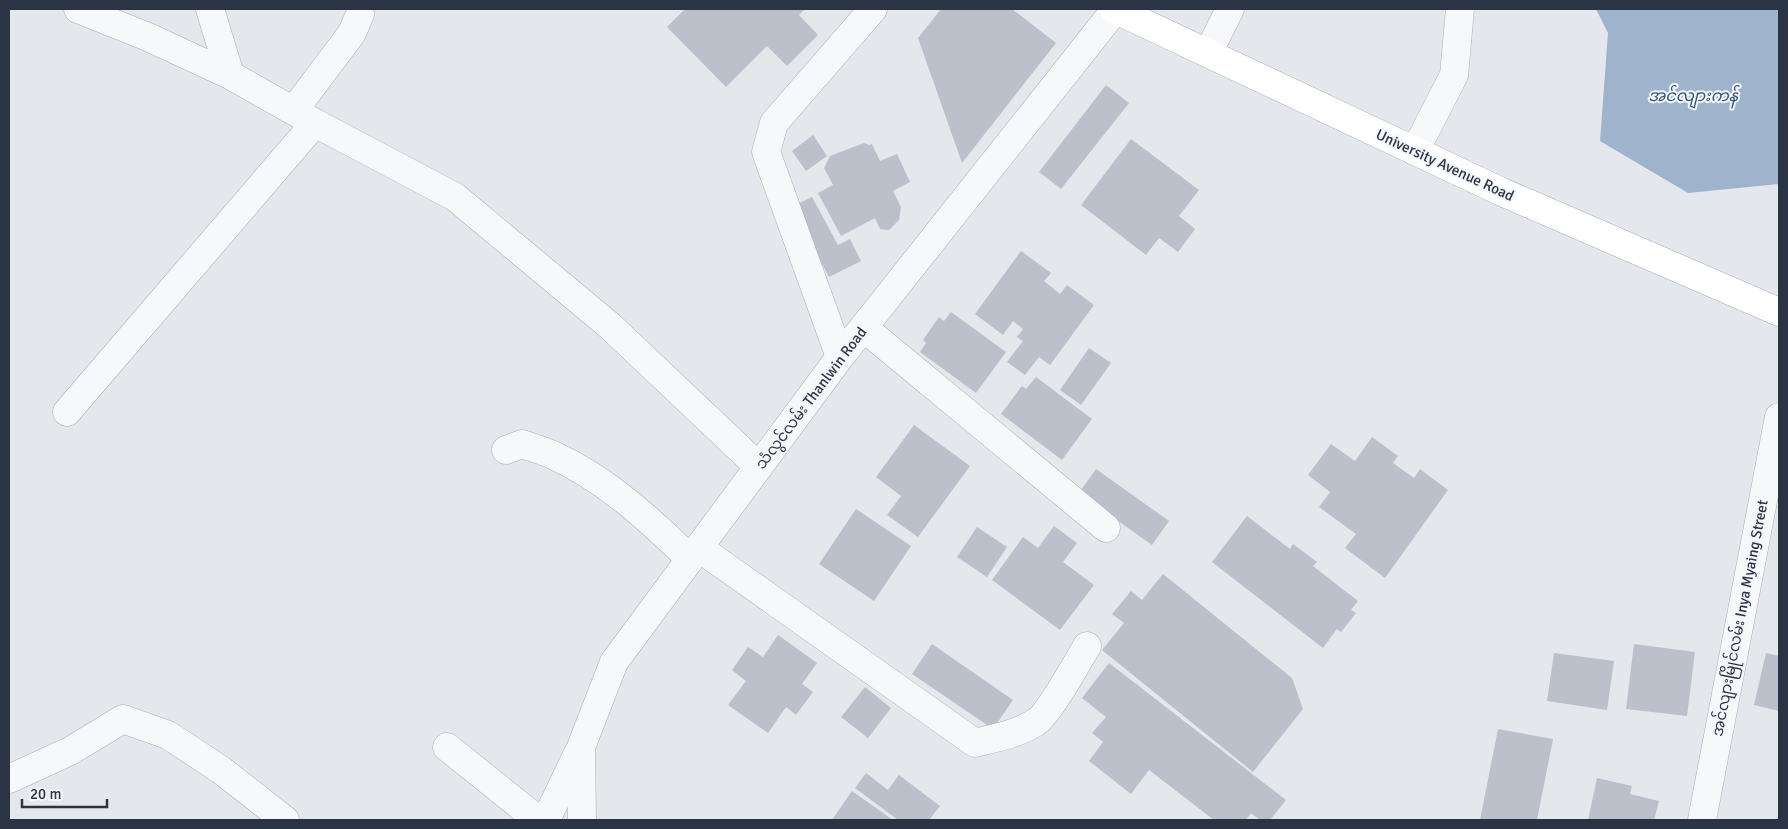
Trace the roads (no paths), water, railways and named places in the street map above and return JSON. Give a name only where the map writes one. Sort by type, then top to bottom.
[{"type":"main road","name":"University Avenue Road","points":[[1114,9],[1502,192],[1779,312]]},
{"type":"street","points":[[78,9],[148,37],[230,75],[304,117],[455,197],[610,326],[759,466]]},
{"type":"street","points":[[211,9],[230,75]]},
{"type":"street","points":[[840,357],[766,152],[774,123],[873,9]]},
{"type":"street","name":"သံလွင်လမ်း Thanlwin Road","points":[[582,820],[581,748],[614,662],[840,357],[1114,9]]},
{"type":"street","points":[[1208,53],[1230,9]]},
{"type":"street","points":[[1414,151],[1454,75],[1460,9]]},
{"type":"street","points":[[67,412],[304,117],[352,33],[360,14]]},
{"type":"street","points":[[864,328],[1106,528]]},
{"type":"street","name":"အင်လျားမြိုင်လမ်း Inya Myaing Street","points":[[1702,820],[1779,417]]},
{"type":"street","points":[[506,450],[522,444],[555,455],[598,480],[694,554],[975,743],[1010,734],[1038,722],[1087,646]]},
{"type":"street","points":[[9,779],[70,751],[123,719],[168,735],[221,770],[285,820]]},
{"type":"street","points":[[447,747],[538,820]]},
{"type":"street","points":[[546,820],[581,748]]},
{"type":"water","name":"အင်လျားကန်","points":[[1596,9],[1779,9],[1779,184],[1688,193],[1600,141],[1608,33]]}]
